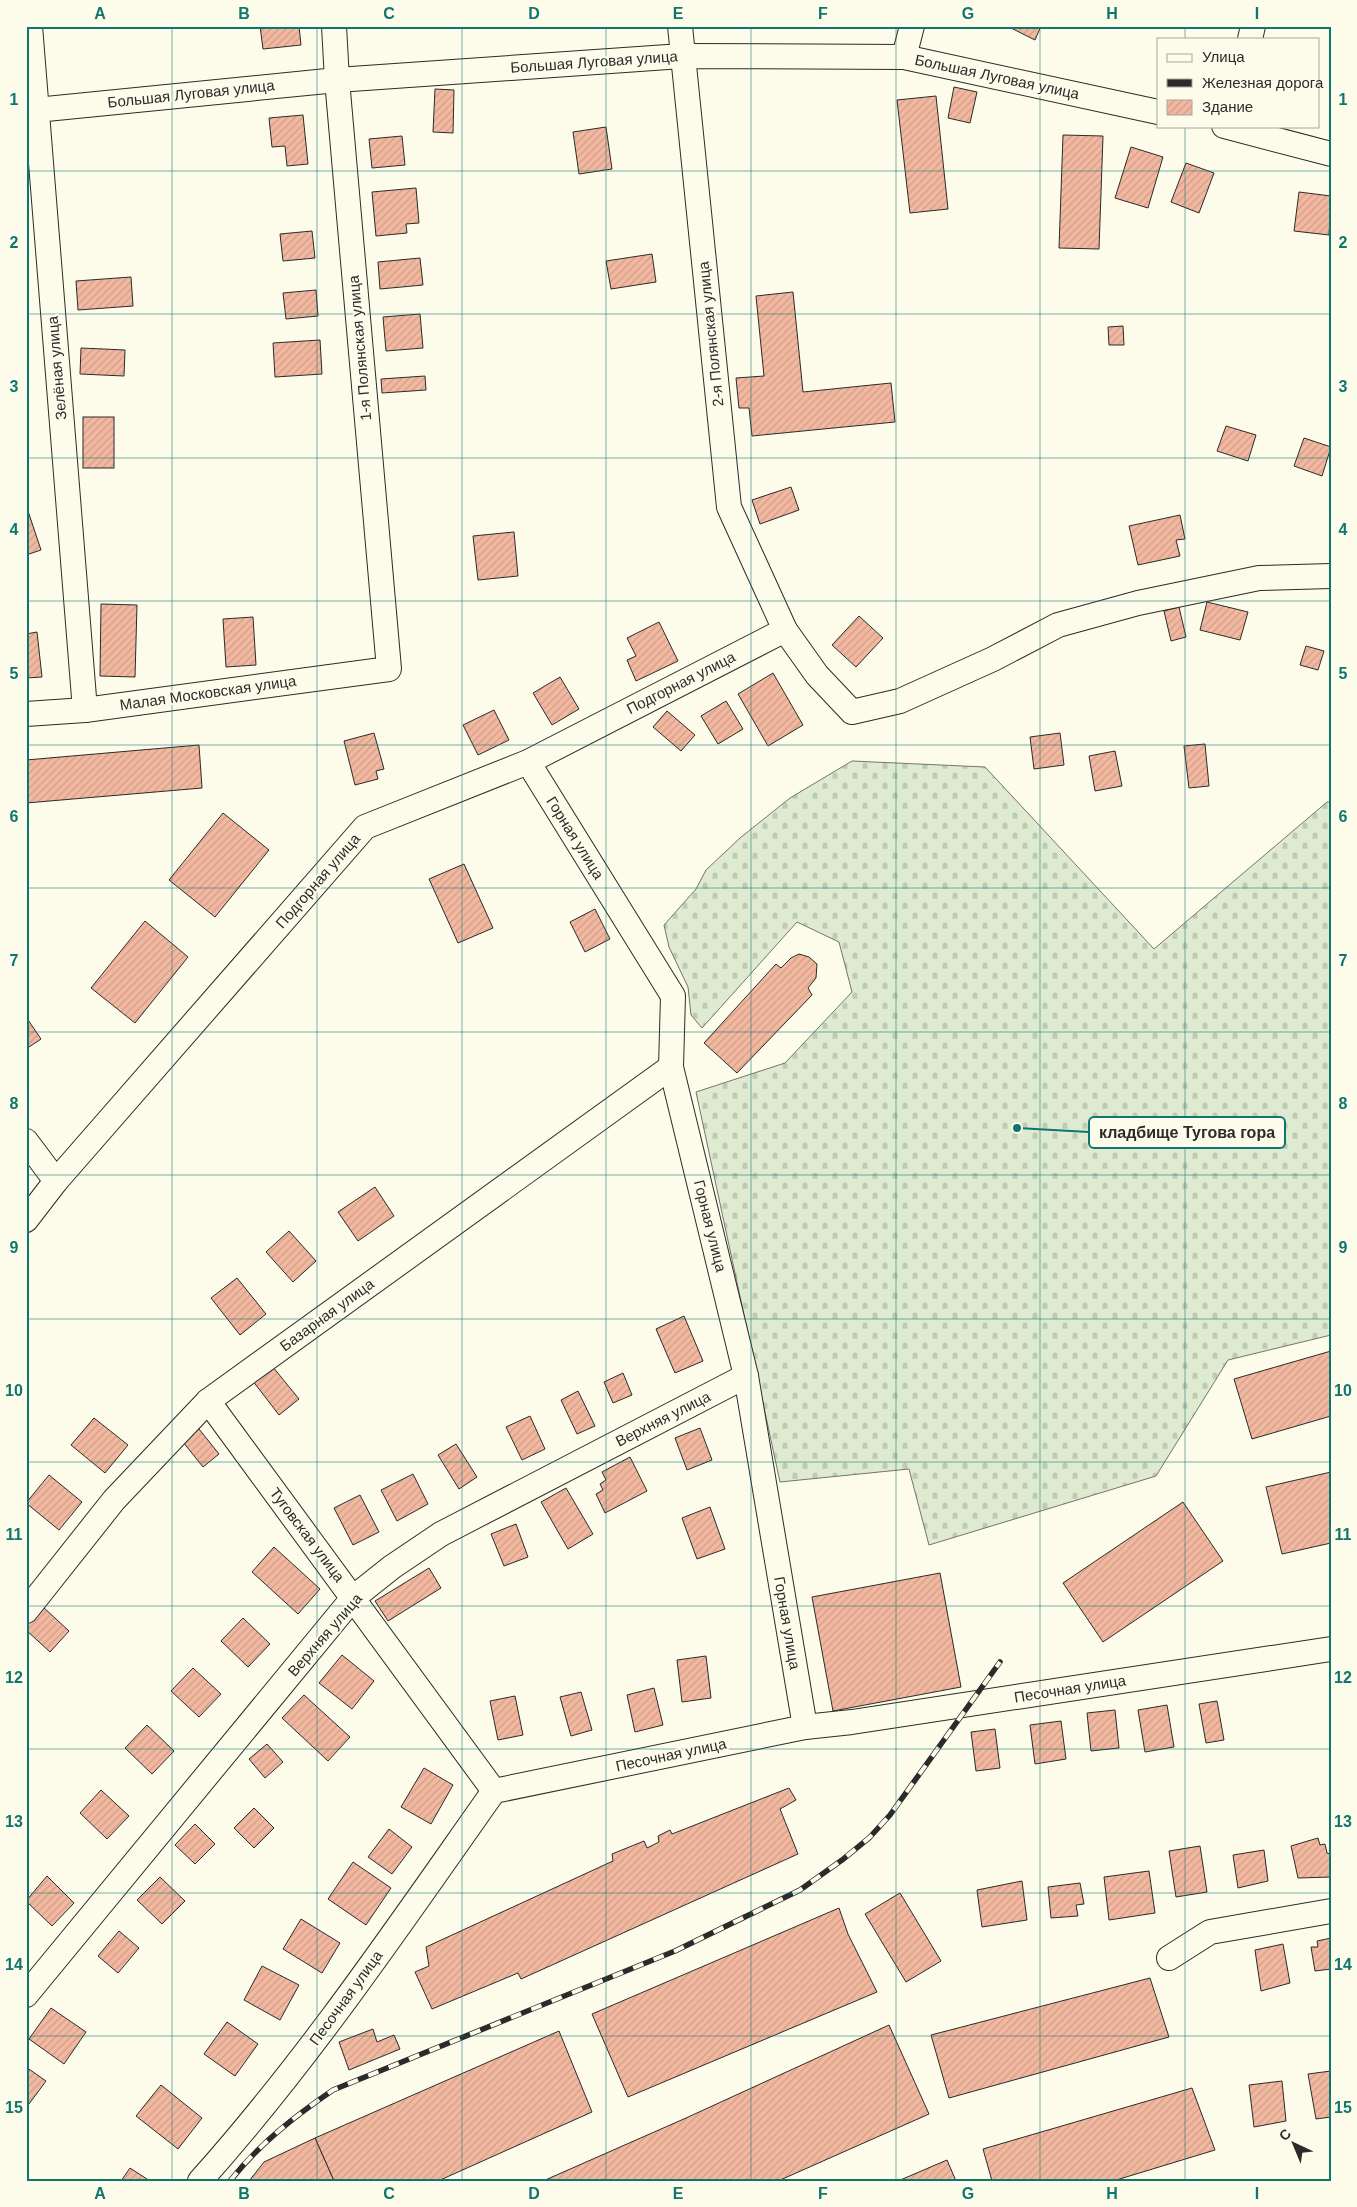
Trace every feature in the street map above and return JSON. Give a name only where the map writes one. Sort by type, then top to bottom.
[{"type":"street","name":"Зелёная улица","points":[[30,26],[31,111],[85,710]]},
{"type":"street","name":"1-я Полянская улица","points":[[334,26],[337,80],[389,669]]},
{"type":"street","name":"2-я Полянская улица","points":[[680,26],[729,507],[785,630],[817,675],[852,712],[900,701],[993,659],[1058,625],[1138,603],[1259,578],[1331,576]]},
{"type":"street","points":[[904,56],[912,26]]},
{"type":"street","name":"Большая Луговая улица","points":[[31,111],[337,80],[682,56],[904,56],[1157,112]]},
{"type":"street","points":[[1232,128],[1331,154]]},
{"type":"street","name":"Подгорная улица","points":[[26,1220],[56,1181],[365,827],[528,762],[785,630]]},
{"type":"street","name":"Малая Московская улица","points":[[26,714],[85,710],[389,669]]},
{"type":"street","name":"Горная улица","points":[[528,762],[673,996],[671,1067],[746,1376],[805,1727]]},
{"type":"street","name":"Базарная улица","points":[[26,1611],[114,1500],[208,1401],[671,1067]]},
{"type":"street","points":[[26,1141],[56,1181]]},
{"type":"street","name":"Верхняя улица","points":[[26,1995],[353,1598],[392,1566],[441,1534],[746,1376]]},
{"type":"street","name":"Туговская улица","points":[[208,1401],[494,1791]]},
{"type":"street","name":"Песочная улица","points":[[200,2181],[249,2126],[324,2031],[494,1791],[805,1727],[861,1721],[1331,1649]]},
{"type":"street","points":[[1169,1958],[1210,1932],[1331,1911]]},
{"type":"green space","points":[[852,761],[985,767],[1154,949],[1327,802],[1331,802],[1331,1335],[1228,1360],[1156,1476],[929,1545],[909,1469],[780,1482],[696,1092],[785,1063],[852,992],[839,942],[797,922],[702,1028],[691,1015],[688,987],[669,947],[664,925],[696,889],[706,870],[740,838],[790,798]]},
{"type":"building","points":[[260,26],[299,26],[301,45],[263,49]]},
{"type":"building","points":[[1007,26],[1041,26],[1035,40]]},
{"type":"building","points":[[954,87],[977,92],[970,123],[948,118]]},
{"type":"building","points":[[435,89],[454,90],[453,133],[433,132]]},
{"type":"building","points":[[936,96],[948,209],[910,213],[897,100]]},
{"type":"building","points":[[303,115],[308,164],[287,166],[285,146],[272,147],[269,118]]},
{"type":"building","points":[[606,127],[612,169],[579,174],[573,132]]},
{"type":"building","points":[[1063,135],[1103,136],[1099,249],[1059,248]]},
{"type":"building","points":[[402,136],[405,165],[372,168],[369,139]]},
{"type":"building","points":[[1131,147],[1163,157],[1148,208],[1115,198]]},
{"type":"building","points":[[1186,163],[1214,173],[1199,213],[1171,202]]},
{"type":"building","points":[[416,188],[419,223],[406,224],[407,233],[376,236],[372,192]]},
{"type":"building","points":[[1299,192],[1331,196],[1329,235],[1294,231]]},
{"type":"building","points":[[312,231],[315,258],[283,261],[280,234]]},
{"type":"building","points":[[652,254],[656,282],[611,289],[606,261]]},
{"type":"building","points":[[420,258],[423,285],[380,289],[378,262]]},
{"type":"building","points":[[131,277],[133,306],[78,310],[76,281]]},
{"type":"building","points":[[316,290],[318,316],[286,319],[283,293]]},
{"type":"building","points":[[793,292],[803,392],[891,383],[895,422],[752,436],[749,408],[739,408],[736,378],[764,376],[756,296]]},
{"type":"building","points":[[420,314],[423,348],[386,351],[383,317]]},
{"type":"building","points":[[1123,326],[1124,345],[1109,345],[1108,327]]},
{"type":"building","points":[[320,340],[322,374],[275,377],[273,343]]},
{"type":"building","points":[[81,348],[125,350],[124,376],[80,374]]},
{"type":"building","points":[[425,376],[426,390],[382,393],[381,379]]},
{"type":"building","points":[[83,417],[114,417],[114,468],[83,468]]},
{"type":"building","points":[[1226,426],[1256,435],[1248,461],[1217,451]]},
{"type":"building","points":[[1304,438],[1331,447],[1322,476],[1294,466]]},
{"type":"building","points":[[791,487],[799,510],[760,524],[752,500]]},
{"type":"building","points":[[26,505],[41,550],[26,555]]},
{"type":"building","points":[[1180,515],[1185,539],[1176,540],[1180,556],[1138,565],[1129,526]]},
{"type":"building","points":[[514,532],[518,576],[478,580],[473,536]]},
{"type":"building","points":[[1207,602],[1248,612],[1240,640],[1200,630]]},
{"type":"building","points":[[101,604],[137,605],[135,677],[100,676]]},
{"type":"building","points":[[1179,607],[1186,637],[1171,641],[1164,611]]},
{"type":"building","points":[[859,616],[883,638],[856,667],[832,645]]},
{"type":"building","points":[[253,617],[256,665],[226,667],[223,619]]},
{"type":"building","points":[[659,622],[678,661],[636,681],[627,660],[636,656],[627,638]]},
{"type":"building","points":[[37,632],[42,677],[26,678],[26,634]]},
{"type":"building","points":[[1306,646],[1324,651],[1318,670],[1300,665]]},
{"type":"building","points":[[773,673],[803,725],[768,746],[738,694]]},
{"type":"building","points":[[560,677],[579,709],[552,725],[533,693]]},
{"type":"building","points":[[726,701],[743,729],[718,744],[701,716]]},
{"type":"building","points":[[494,710],[509,740],[478,755],[463,725]]},
{"type":"building","points":[[667,711],[695,735],[681,751],[653,727]]},
{"type":"building","points":[[374,733],[384,769],[376,771],[378,779],[355,785],[344,741]]},
{"type":"building","points":[[1060,733],[1064,765],[1034,769],[1030,737]]},
{"type":"building","points":[[1205,744],[1209,786],[1189,788],[1184,746]]},
{"type":"building","points":[[199,745],[202,788],[26,803],[26,760]]},
{"type":"building","points":[[1115,751],[1122,786],[1095,791],[1089,756]]},
{"type":"building","points":[[223,813],[269,850],[215,917],[169,880]]},
{"type":"building","points":[[464,864],[493,928],[458,943],[429,879]]},
{"type":"building","points":[[595,909],[610,939],[585,952],[570,922]]},
{"type":"building","points":[[145,921],[188,957],[135,1023],[91,988]]},
{"type":"building","points":[[799,954],[809,957],[817,964],[816,978],[808,988],[812,995],[737,1073],[704,1043],[776,964],[781,968],[791,958]]},
{"type":"building","points":[[26,1017],[41,1039],[26,1049]]},
{"type":"building","points":[[375,1187],[394,1216],[358,1241],[338,1212]]},
{"type":"building","points":[[289,1231],[316,1261],[293,1282],[266,1252]]},
{"type":"building","points":[[237,1278],[266,1314],[240,1335],[211,1298]]},
{"type":"building","points":[[684,1316],[703,1361],[675,1373],[656,1329]]},
{"type":"building","points":[[1331,1351],[1331,1416],[1252,1439],[1234,1379]]},
{"type":"building","points":[[268,1361],[299,1399],[279,1415],[249,1376]]},
{"type":"building","points":[[623,1373],[632,1395],[613,1403],[604,1382]]},
{"type":"building","points":[[578,1391],[595,1426],[577,1434],[561,1400]]},
{"type":"building","points":[[530,1416],[545,1449],[522,1460],[506,1427]]},
{"type":"building","points":[[94,1418],[128,1445],[105,1473],[71,1445]]},
{"type":"building","points":[[195,1424],[219,1454],[203,1467],[179,1437]]},
{"type":"building","points":[[700,1428],[712,1460],[687,1470],[675,1438]]},
{"type":"building","points":[[456,1444],[477,1477],[459,1489],[438,1455]]},
{"type":"building","points":[[630,1457],[647,1491],[605,1513],[596,1494],[603,1490],[600,1484],[606,1480],[602,1472]]},
{"type":"building","points":[[1331,1472],[1331,1543],[1282,1554],[1266,1487]]},
{"type":"building","points":[[413,1474],[428,1504],[397,1521],[381,1490]]},
{"type":"building","points":[[49,1475],[82,1502],[59,1530],[26,1503]]},
{"type":"building","points":[[566,1488],[593,1534],[568,1549],[541,1502]]},
{"type":"building","points":[[360,1495],[379,1532],[353,1545],[334,1508]]},
{"type":"building","points":[[1183,1502],[1223,1561],[1103,1642],[1063,1583]]},
{"type":"building","points":[[710,1507],[725,1549],[697,1559],[682,1518]]},
{"type":"building","points":[[516,1524],[528,1557],[504,1566],[491,1534]]},
{"type":"building","points":[[274,1547],[320,1589],[298,1614],[252,1572]]},
{"type":"building","points":[[429,1568],[441,1588],[388,1621],[375,1601]]},
{"type":"building","points":[[940,1573],[961,1687],[833,1711],[812,1597]]},
{"type":"building","points":[[43,1607],[69,1631],[50,1652],[26,1630],[26,1626]]},
{"type":"building","points":[[243,1618],[270,1644],[248,1667],[221,1641]]},
{"type":"building","points":[[342,1655],[374,1681],[352,1709],[319,1683]]},
{"type":"building","points":[[706,1656],[711,1698],[682,1702],[677,1660]]},
{"type":"building","points":[[193,1668],[221,1694],[199,1717],[171,1691]]},
{"type":"building","points":[[654,1688],[663,1725],[635,1732],[627,1695]]},
{"type":"building","points":[[581,1692],[592,1730],[571,1736],[560,1697]]},
{"type":"building","points":[[304,1695],[350,1737],[328,1761],[282,1718]]},
{"type":"building","points":[[515,1696],[523,1735],[498,1740],[490,1701]]},
{"type":"building","points":[[1217,1701],[1224,1740],[1206,1743],[1199,1704]]},
{"type":"building","points":[[1167,1705],[1174,1747],[1145,1752],[1138,1710]]},
{"type":"building","points":[[1115,1710],[1119,1748],[1091,1751],[1087,1713]]},
{"type":"building","points":[[1061,1721],[1066,1759],[1035,1764],[1030,1725]]},
{"type":"building","points":[[147,1725],[174,1751],[152,1774],[125,1748]]},
{"type":"building","points":[[995,1729],[1000,1768],[976,1771],[971,1732]]},
{"type":"building","points":[[267,1744],[283,1762],[265,1778],[249,1759]]},
{"type":"building","points":[[424,1768],[453,1785],[431,1824],[401,1807]]},
{"type":"building","points":[[789,1788],[796,1800],[780,1809],[798,1854],[521,1979],[518,1973],[432,2009],[415,1972],[429,1966],[426,1947],[613,1861],[612,1854],[644,1841],[647,1848],[659,1842],[658,1836],[670,1830],[672,1834]]},
{"type":"building","points":[[101,1790],[129,1816],[107,1839],[80,1813]]},
{"type":"building","points":[[254,1808],[274,1828],[254,1848],[234,1828]]},
{"type":"building","points":[[195,1824],[215,1844],[195,1864],[175,1845]]},
{"type":"building","points":[[389,1829],[412,1847],[392,1874],[368,1857]]},
{"type":"building","points":[[1318,1838],[1320,1845],[1325,1844],[1327,1853],[1330,1854],[1331,1877],[1298,1878],[1291,1846]]},
{"type":"building","points":[[1200,1846],[1207,1892],[1176,1897],[1169,1851]]},
{"type":"building","points":[[1264,1850],[1268,1881],[1238,1888],[1233,1855]]},
{"type":"building","points":[[353,1862],[391,1888],[366,1925],[328,1899]]},
{"type":"building","points":[[1149,1871],[1155,1913],[1109,1920],[1104,1877]]},
{"type":"building","points":[[47,1876],[74,1903],[52,1926],[26,1901]]},
{"type":"building","points":[[160,1877],[185,1901],[162,1924],[137,1900]]},
{"type":"building","points":[[1022,1881],[1027,1920],[982,1927],[977,1890]]},
{"type":"building","points":[[1080,1883],[1084,1904],[1076,1905],[1078,1916],[1051,1918],[1048,1887]]},
{"type":"building","points":[[900,1893],[941,1961],[906,1982],[865,1914]]},
{"type":"building","points":[[839,1908],[848,1934],[877,1992],[628,2097],[592,2014]]},
{"type":"building","points":[[301,1919],[340,1943],[322,1973],[283,1949]]},
{"type":"building","points":[[119,1931],[139,1948],[118,1973],[98,1956]]},
{"type":"building","points":[[1331,1938],[1331,1969],[1315,1971],[1311,1947],[1318,1947],[1317,1941]]},
{"type":"building","points":[[1283,1944],[1290,1983],[1261,1991],[1255,1950]]},
{"type":"building","points":[[262,1966],[299,1985],[280,2020],[244,2000]]},
{"type":"building","points":[[1150,1978],[1169,2037],[949,2098],[931,2035]]},
{"type":"building","points":[[51,2008],[86,2032],[64,2064],[29,2039]]},
{"type":"building","points":[[227,2022],[258,2044],[235,2076],[204,2054]]},
{"type":"building","points":[[889,2025],[929,2114],[778,2181],[543,2181],[686,2118]]},
{"type":"building","points":[[373,2029],[377,2042],[394,2035],[400,2049],[349,2070],[339,2042]]},
{"type":"building","points":[[559,2031],[592,2112],[438,2181],[334,2181],[315,2138]]},
{"type":"building","points":[[26,2067],[46,2081],[26,2108]]},
{"type":"building","points":[[1331,2071],[1331,2117],[1316,2119],[1308,2074]]},
{"type":"building","points":[[1282,2081],[1286,2121],[1254,2127],[1249,2085]]},
{"type":"building","points":[[161,2085],[202,2118],[178,2149],[136,2116]]},
{"type":"building","points":[[1192,2088],[1215,2150],[1113,2181],[992,2181],[983,2149]]},
{"type":"building","points":[[315,2138],[334,2181],[249,2181],[264,2162]]},
{"type":"building","points":[[947,2160],[956,2181],[898,2181]]},
{"type":"building","points":[[130,2168],[150,2181],[121,2181]]},
{"type":"railway","points":[[230,2181],[278,2131],[333,2090],[675,1951],[800,1890],[870,1837],[890,1815],[1000,1662]]},
{"type":"place","name":"кладбище Тугова гора","points":[[1017,1128]]}]
